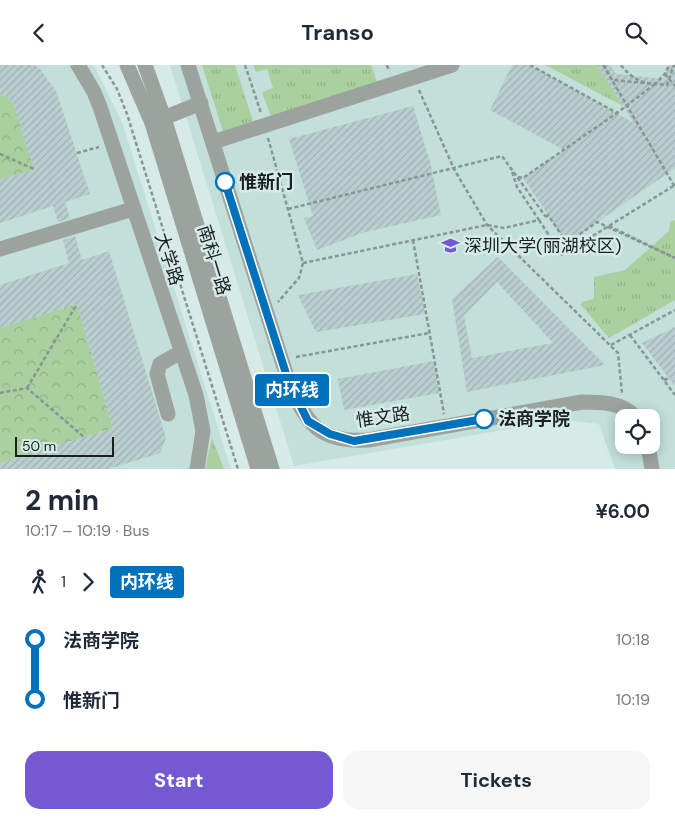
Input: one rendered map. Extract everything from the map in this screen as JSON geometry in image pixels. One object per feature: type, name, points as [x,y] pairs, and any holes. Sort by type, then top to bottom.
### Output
[{"type":"street","name":"大学路","points":[[78,65],[94,92],[201,412],[203,444],[197,469]]},
{"type":"street","name":"南科一路","points":[[127,65],[158,120],[272,469]]},
{"type":"street","name":"南科一路","points":[[145,65],[158,120],[258,469]]},
{"type":"street","name":"惟文路","points":[[188,65],[289,383],[308,421],[318,429],[341,439],[368,440],[582,402],[607,402],[628,409]]},
{"type":"street","points":[[213,142],[452,65]]},
{"type":"street","points":[[158,120],[201,103]]},
{"type":"street","points":[[0,249],[133,209]]},
{"type":"street","points":[[168,414],[157,374],[160,364],[181,352]]},
{"type":"street","points":[[650,454],[652,469]]},
{"type":"path","points":[[102,65],[118,89],[127,114],[238,469]]},
{"type":"path","points":[[245,65],[265,126],[303,263],[299,277],[274,305]]},
{"type":"path","points":[[530,65],[617,113]]},
{"type":"path","points":[[604,65],[612,80],[666,85],[674,65]]},
{"type":"path","points":[[511,168],[517,187],[562,255],[675,186],[604,65]]},
{"type":"path","points":[[621,65],[641,83],[655,84]]},
{"type":"path","points":[[518,177],[523,177],[628,106],[655,84],[665,73],[669,65]]},
{"type":"path","points":[[665,73],[675,86]]},
{"type":"path","points":[[414,77],[454,169],[487,225],[618,353],[622,395]]},
{"type":"path","points":[[77,153],[112,143]]},
{"type":"path","points":[[0,154],[34,169]]},
{"type":"path","points":[[288,209],[502,156],[546,217],[548,215],[567,243],[597,222],[675,258]]},
{"type":"path","points":[[303,263],[487,225],[504,228],[539,220]]},
{"type":"path","points":[[413,240],[444,415]]},
{"type":"path","points":[[0,393],[27,388],[77,304]]},
{"type":"path","points":[[610,345],[675,310]]},
{"type":"path","points":[[291,358],[430,333]]},
{"type":"path","points":[[630,335],[675,395]]},
{"type":"path","points":[[664,380],[669,378]]},
{"type":"path","points":[[27,388],[84,437]]},
{"type":"shaded area","points":[[0,65],[93,65],[95,67],[122,122],[231,469],[0,469]]},
{"type":"shaded area","name":"深圳大学(丽湖校区)","points":[[170,65],[675,65],[675,469],[615,469],[599,424],[563,420],[294,466]]},
{"type":"green space","points":[[202,65],[235,65],[253,121],[223,131]]},
{"type":"green space","points":[[253,65],[371,65],[377,82],[271,117],[262,92],[273,88],[267,69],[256,72]]},
{"type":"green space","points":[[545,65],[597,65],[623,106]]},
{"type":"green space","points":[[0,93],[13,102],[34,169],[0,180]]},
{"type":"green space","points":[[675,220],[675,300],[609,338],[581,305],[582,302],[594,299],[594,277],[625,270],[669,231],[670,222]]},
{"type":"green space","points":[[77,304],[113,428],[0,463],[0,328]]},
{"type":"green space","points":[[212,438],[224,469],[205,469]]},
{"type":"building","points":[[0,65],[35,65],[56,91],[90,194],[65,202],[70,218],[58,222],[53,206],[0,223],[0,180],[34,169],[13,102],[0,93]]},
{"type":"building","points":[[512,65],[530,65],[634,123],[597,65],[610,65],[616,74],[663,79],[669,65],[675,65],[675,168],[567,243],[523,178],[564,150],[490,110]]},
{"type":"building","points":[[413,106],[430,162],[441,215],[365,232],[317,250],[304,218],[313,216],[289,139]]},
{"type":"building","points":[[75,236],[82,260],[109,251],[166,438],[160,453],[108,469],[0,469],[0,463],[113,428],[77,304],[0,328],[0,285],[69,263],[63,240]]},
{"type":"building","points":[[498,257],[605,365],[467,392],[452,299]],"holes":[[[497,282],[553,343],[472,358],[464,316]]]},
{"type":"building","points":[[417,274],[425,314],[316,332],[298,295]]},
{"type":"building","points":[[675,327],[675,386],[642,343]]},
{"type":"building","points":[[434,361],[439,393],[344,410],[338,379]]},
{"type":"bus line","name":"内环线","points":[[225,182],[289,383],[308,421],[318,429],[341,439],[354,441],[484,419]]},
{"type":"place","name":"惟新门","points":[[225,182]]},
{"type":"place","name":"深圳大学(丽湖校区)","points":[[450,246]]},
{"type":"place","name":"法商学院","points":[[484,419]]}]
